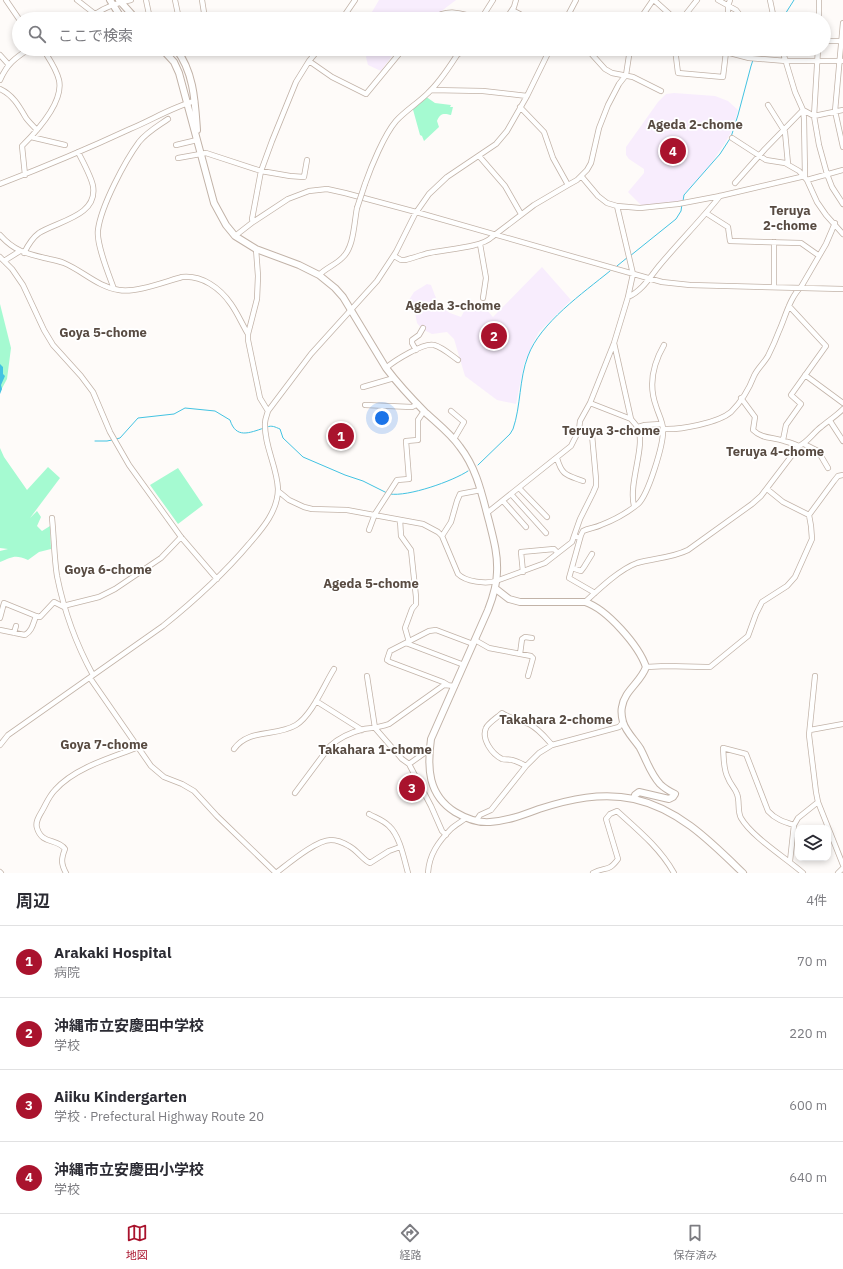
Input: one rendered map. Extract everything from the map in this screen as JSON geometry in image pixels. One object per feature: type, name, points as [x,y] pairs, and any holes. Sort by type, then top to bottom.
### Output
[{"type":"main road","points":[[120,1],[130,12]]},
{"type":"main road","points":[[111,2],[117,12]]},
{"type":"main road","points":[[168,56],[174,62],[179,73],[214,203],[226,226],[235,236],[256,249],[319,275],[339,292],[386,368],[418,404],[460,447],[471,465],[481,490],[497,560],[496,589],[464,665],[451,686],[431,740],[428,757],[429,770],[434,788],[447,806],[466,818],[488,822],[506,820],[561,802],[584,797],[603,796],[634,799],[664,809],[686,822],[711,842],[743,873]]},
{"type":"main road","points":[[180,56],[192,83],[195,101],[197,140]]},
{"type":"main road","points":[[496,589],[509,599],[520,602],[585,602],[592,604],[605,613],[630,639],[639,652],[646,667],[623,701],[621,707],[623,722],[640,748],[647,765],[655,778],[663,788],[675,794],[669,799],[639,792],[635,795],[634,799]]},
{"type":"street","points":[[6,0],[14,12]]},
{"type":"street","points":[[77,0],[92,12]]},
{"type":"street","points":[[98,12],[111,2],[131,0]]},
{"type":"street","points":[[146,0],[149,12]]},
{"type":"street","points":[[175,0],[178,12]]},
{"type":"street","points":[[202,0],[204,12]]},
{"type":"street","points":[[347,12],[355,0]]},
{"type":"street","points":[[485,12],[493,0]]},
{"type":"street","points":[[516,0],[512,10],[516,12]]},
{"type":"street","points":[[570,12],[576,0]]},
{"type":"street","points":[[645,12],[653,0],[667,12]]},
{"type":"street","points":[[688,12],[697,0]]},
{"type":"street","points":[[718,0],[737,12]]},
{"type":"street","points":[[728,12],[730,0]]},
{"type":"street","points":[[770,0],[773,12]]},
{"type":"street","points":[[819,0],[819,12]]},
{"type":"street","points":[[843,23],[841,61],[835,111],[843,147]]},
{"type":"street","points":[[831,41],[842,41]]},
{"type":"street","points":[[0,55],[9,65]]},
{"type":"street","points":[[0,80],[9,65],[18,56]]},
{"type":"street","points":[[25,175],[22,146],[37,130],[51,110],[60,90],[60,82],[57,72],[47,56]]},
{"type":"street","points":[[253,222],[252,219],[261,171],[266,156],[296,82],[313,56]]},
{"type":"street","points":[[309,61],[332,77],[366,94],[397,56]]},
{"type":"street","points":[[319,275],[342,258],[349,249],[357,208],[364,184],[385,139],[395,122],[437,84],[457,56]]},
{"type":"street","points":[[0,745],[8,735],[163,626],[217,579],[239,556],[268,520],[276,502],[278,491],[276,471],[265,425],[268,412],[311,354],[377,281],[394,256],[416,212],[437,185],[492,147],[510,128],[547,56]]},
{"type":"street","points":[[593,56],[605,69],[612,73],[626,75],[661,91]]},
{"type":"street","points":[[394,256],[400,260],[405,260],[430,253],[480,244],[488,241],[521,214],[582,177],[591,163],[599,128],[608,105],[618,84],[626,75],[629,56]]},
{"type":"street","points":[[674,56],[678,73],[723,77],[724,56]]},
{"type":"street","points":[[743,56],[786,61],[841,61]]},
{"type":"street","points":[[784,56],[795,92],[803,110],[806,178]]},
{"type":"street","points":[[818,56],[814,116],[819,145],[827,174],[832,187],[843,204]]},
{"type":"street","points":[[0,89],[12,96],[27,119],[37,130]]},
{"type":"street","points":[[431,90],[484,91],[527,96]]},
{"type":"street","points":[[0,184],[25,175],[195,101]]},
{"type":"street","points":[[768,105],[786,132],[788,164]]},
{"type":"street","points":[[520,108],[544,132],[553,158],[568,185]]},
{"type":"street","points":[[803,110],[814,116],[843,110]]},
{"type":"street","points":[[735,183],[803,110]]},
{"type":"street","points":[[114,289],[99,242],[98,231],[105,206],[116,181],[140,141],[168,119]]},
{"type":"street","points":[[31,137],[65,145]]},
{"type":"street","points":[[732,138],[766,160],[785,163],[799,171],[806,178],[817,202],[826,215],[835,223],[843,234]]},
{"type":"street","points":[[176,144],[197,140]]},
{"type":"street","points":[[4,261],[22,252],[38,234],[84,211],[89,205],[93,197],[92,182],[78,152]]},
{"type":"street","points":[[178,158],[206,154],[261,171],[304,177],[307,160]]},
{"type":"street","points":[[479,156],[505,186],[521,214]]},
{"type":"street","points":[[582,177],[598,196],[607,203],[617,206],[640,208],[678,204],[843,170]]},
{"type":"street","points":[[235,236],[288,199],[302,194],[327,189],[416,212],[662,282],[675,284],[843,289]]},
{"type":"street","points":[[628,297],[634,294],[650,278],[720,196]]},
{"type":"street","points":[[487,513],[571,446],[579,430],[580,421],[590,403],[614,343],[628,297],[632,274],[617,206]]},
{"type":"street","points":[[706,213],[728,227],[730,241],[801,243],[818,255]]},
{"type":"street","points":[[638,427],[645,425],[675,429],[694,426],[722,417],[731,412],[753,381],[754,376],[768,356],[797,290],[801,287],[818,255],[826,244],[835,223]]},
{"type":"street","points":[[0,235],[5,241],[22,252],[63,262],[105,287],[114,289],[133,290],[182,277],[190,276],[200,278],[223,294],[231,304],[248,334]]},
{"type":"street","points":[[774,242],[774,286]]},
{"type":"street","points":[[480,244],[486,278],[483,298]]},
{"type":"street","points":[[256,249],[258,276],[257,299],[248,334],[249,346],[260,398],[268,412]]},
{"type":"street","points":[[0,257],[23,285],[39,320],[51,341],[60,354],[87,383],[93,392],[112,437],[135,475],[180,537],[217,579]]},
{"type":"street","points":[[783,440],[786,425],[801,404],[791,395],[826,346],[789,306]]},
{"type":"street","points":[[416,350],[412,340],[419,335],[423,328]]},
{"type":"street","points":[[614,343],[631,419]]},
{"type":"street","points":[[386,368],[400,357],[432,344],[458,360]]},
{"type":"street","points":[[595,592],[569,578],[581,535],[586,529],[600,525],[627,512],[640,502],[643,497],[658,460],[662,427],[655,404],[652,387],[654,366],[664,345]]},
{"type":"street","points":[[805,375],[843,403]]},
{"type":"street","points":[[363,387],[394,378]]},
{"type":"street","points":[[741,398],[755,417],[755,432],[771,439],[783,440],[818,451],[828,468]]},
{"type":"street","points":[[590,403],[631,419],[638,427],[640,440],[632,488],[632,499],[634,506]]},
{"type":"street","points":[[365,405],[412,407],[418,404]]},
{"type":"street","points":[[585,602],[595,592],[628,567],[651,560],[680,554],[688,550],[752,504],[767,489],[802,445],[843,409]]},
{"type":"street","points":[[370,530],[375,514],[397,480],[409,479],[406,441],[418,440],[418,420],[424,410]]},
{"type":"street","points":[[451,411],[464,422],[454,440]]},
{"type":"street","points":[[830,421],[843,441]]},
{"type":"street","points":[[278,491],[289,500],[312,509],[347,510],[423,524],[438,532],[442,536],[453,564],[458,574],[462,578],[496,582],[545,563],[572,542],[580,519],[594,493],[596,479],[592,435],[579,430]]},
{"type":"street","points":[[557,458],[560,470],[583,481]]},
{"type":"street","points":[[646,667],[710,666],[748,636],[762,602],[788,586],[795,576],[812,539],[809,515],[838,476],[843,475]]},
{"type":"street","points":[[519,488],[548,517]]},
{"type":"street","points":[[767,489],[783,502],[809,515]]},
{"type":"street","points":[[442,536],[451,522],[460,494],[481,490]]},
{"type":"street","points":[[511,494],[546,533]]},
{"type":"street","points":[[503,501],[526,526]]},
{"type":"street","points":[[52,518],[57,575],[64,607],[82,657],[92,677],[151,766],[164,777],[182,784],[194,791],[217,816],[276,873],[310,848],[321,842],[331,840],[348,845],[370,863],[389,851],[400,847]]},
{"type":"street","points":[[400,520],[401,536],[411,550],[416,597],[416,604],[412,609],[405,628],[407,642]]},
{"type":"street","points":[[574,536],[580,539]]},
{"type":"street","points":[[64,607],[67,604],[99,597],[115,589],[161,558],[180,537]]},
{"type":"street","points":[[523,572],[521,552],[554,549],[558,553]]},
{"type":"street","points":[[572,568],[581,571],[592,554]]},
{"type":"street","points":[[0,618],[4,603],[40,617],[54,602],[64,607]]},
{"type":"street","points":[[0,630],[25,635],[28,634],[32,628],[36,616]]},
{"type":"street","points":[[14,633],[16,626]]},
{"type":"street","points":[[451,686],[387,660],[390,651],[429,631],[436,630],[489,648],[501,649],[531,656],[533,658],[528,676]]},
{"type":"street","points":[[520,654],[522,639],[525,637],[532,638]]},
{"type":"street","points":[[407,642],[464,665]]},
{"type":"street","points":[[234,749],[239,742],[246,738],[276,732],[296,725],[308,713],[334,669]]},
{"type":"street","points":[[367,676],[375,728],[402,759],[409,764],[442,831],[446,835]]},
{"type":"street","points":[[815,676],[810,744],[818,802],[843,866],[838,873]]},
{"type":"street","points":[[295,793],[335,741],[362,730],[389,724],[444,685],[451,686]]},
{"type":"street","points":[[316,701],[362,730]]},
{"type":"street","points":[[526,766],[513,760],[503,759],[494,753],[486,739],[485,729],[487,725],[502,713],[510,718],[527,723],[536,728],[552,745]]},
{"type":"street","points":[[476,821],[480,815],[491,810],[526,766],[540,753],[552,745],[619,727],[623,722]]},
{"type":"street","points":[[810,730],[843,724]]},
{"type":"street","points":[[66,873],[61,862],[65,849],[58,843],[42,838],[37,829],[36,823],[50,796],[67,779],[88,767],[139,748]]},
{"type":"street","points":[[794,825],[783,822],[768,811],[746,754],[744,752],[723,748],[725,769],[728,779],[738,796],[740,816],[749,829],[803,873]]},
{"type":"street","points":[[409,764],[430,749]]},
{"type":"street","points":[[790,862],[794,825],[798,818],[818,802]]},
{"type":"street","points":[[593,873],[612,867],[618,859],[606,819],[610,814],[617,811],[637,828],[658,850],[674,873]]},
{"type":"street","points":[[369,814],[384,821],[394,832],[408,873]]},
{"type":"street","points":[[428,873],[428,863],[432,852],[451,829],[466,818]]},
{"type":"shaded area","points":[[379,0],[456,0],[440,12],[372,12]]},
{"type":"shaded area","points":[[392,56],[381,71],[368,65],[366,57]]},
{"type":"shaded area","points":[[674,93],[715,96],[728,101],[738,110],[734,127],[710,165],[684,194],[682,202],[643,207],[628,192],[644,173],[644,169],[629,159],[626,155],[626,147],[658,102],[666,94]]},
{"type":"shaded area","points":[[542,267],[571,300],[539,332],[533,343],[524,364],[516,404],[497,400],[465,376],[454,339],[447,332],[432,334],[422,329],[417,323],[415,313],[409,300],[414,292],[427,284],[431,285],[439,306],[450,313],[461,317],[467,306],[475,303],[485,308],[493,317]]},
{"type":"green space","points":[[425,96],[435,103],[451,105],[450,107],[453,107],[451,115],[444,114],[439,116],[437,121],[439,127],[424,141],[420,135],[412,106]]},
{"type":"green space","points":[[0,304],[11,348],[7,379],[0,392]]},
{"type":"green space","points":[[0,448],[4,457],[27,490],[48,467],[60,478],[30,518],[37,511],[41,517],[37,526],[42,531],[50,526],[51,549],[39,552],[28,560],[20,557],[14,557],[0,562],[0,551],[8,549],[0,548]]},
{"type":"green space","points":[[178,468],[203,505],[178,524],[150,485]]},
{"type":"water","points":[[0,364],[3,367],[3,374],[5,376],[1,385],[2,389],[0,394]]},
{"type":"waterway","points":[[786,12],[794,0]]},
{"type":"waterway","points":[[683,201],[684,195],[720,154],[731,137],[753,60]]},
{"type":"waterway","points":[[630,256],[676,219],[681,211],[682,204]]},
{"type":"waterway","points":[[617,266],[628,257]]},
{"type":"waterway","points":[[478,465],[510,434],[513,429],[516,420],[525,365],[534,344],[542,332],[563,309],[610,271]]},
{"type":"waterway","points":[[116,439],[120,438],[138,418],[174,414],[185,408],[215,411],[230,420],[239,432],[248,433],[264,428]]},
{"type":"waterway","points":[[267,427],[272,426],[280,429],[283,438],[303,457],[363,481],[387,493]]},
{"type":"waterway","points":[[95,441],[112,440]]},
{"type":"waterway","points":[[390,494],[419,491],[452,479],[468,471]]},
{"type":"place","name":"沖縄市立安慶田小学校","points":[[673,151]]},
{"type":"place","name":"沖縄市立安慶田中学校","points":[[494,336]]},
{"type":"place","name":"Arakaki Hospital","points":[[341,436]]},
{"type":"place","name":"Aiiku Kindergarten","points":[[412,788]]},
{"type":"district","name":"Ageda 2-chome","points":[[695,124]]},
{"type":"district","name":"Teruya 2-chome","points":[[790,218]]},
{"type":"district","name":"Ageda 3-chome","points":[[453,305]]},
{"type":"district","name":"Goya 5-chome","points":[[103,332]]},
{"type":"district","name":"Teruya 3-chome","points":[[611,430]]},
{"type":"district","name":"Teruya 4-chome","points":[[775,451]]},
{"type":"district","name":"Goya 6-chome","points":[[108,569]]},
{"type":"district","name":"Ageda 5-chome","points":[[371,583]]},
{"type":"district","name":"Takahara 2-chome","points":[[556,719]]},
{"type":"district","name":"Goya 7-chome","points":[[104,744]]},
{"type":"district","name":"Takahara 1-chome","points":[[375,749]]}]
